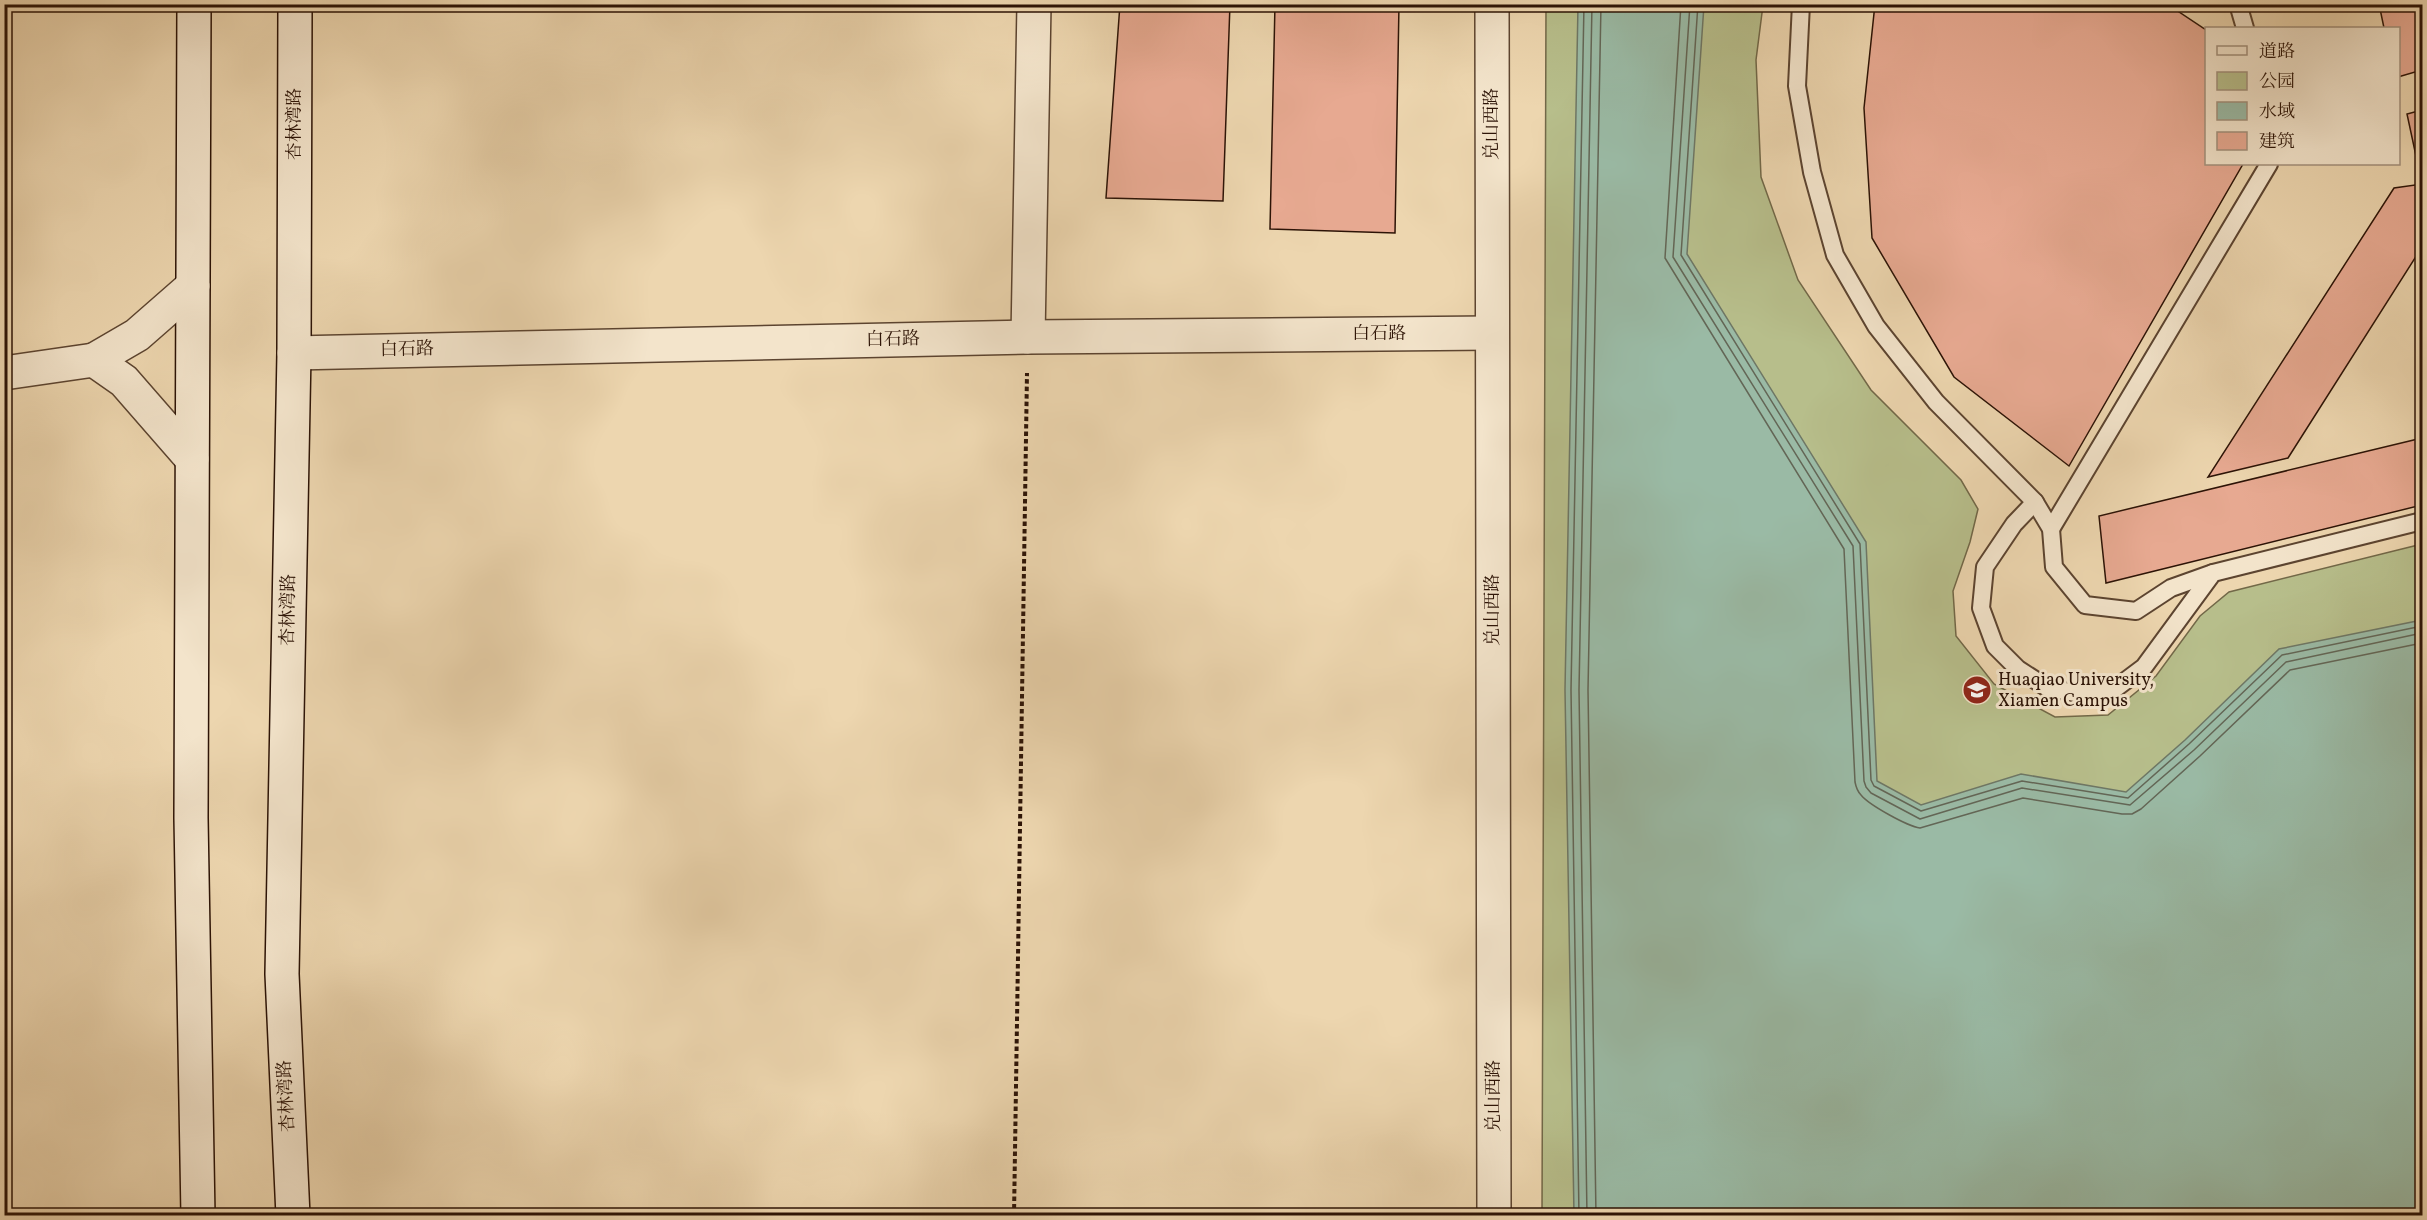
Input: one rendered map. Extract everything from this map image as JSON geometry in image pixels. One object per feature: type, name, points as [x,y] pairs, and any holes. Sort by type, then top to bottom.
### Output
[{"type":"street","points":[[194,4],[191,818],[198,1215]]},
{"type":"street","name":"杏林湾路","points":[[293,1215],[282,974],[294,353],[295,4]]},
{"type":"street","points":[[1028,337],[1034,4]]},
{"type":"street","name":"兑山西路","points":[[1492,4],[1494,1215]]},
{"type":"street","points":[[4,373],[94,360],[137,335],[193,286]]},
{"type":"street","name":"白石路","points":[[294,353],[1028,337],[1492,333]]},
{"type":"street","points":[[94,360],[124,381],[192,459]]},
{"type":"lane","points":[[1801,4],[1797,86],[1812,172],[1835,255],[1876,326],[1936,402],[2035,502],[2051,529],[2054,567],[2085,605],[2136,611],[2171,588],[2212,573],[2422,521]]},
{"type":"lane","points":[[2238,4],[2245,27]]},
{"type":"lane","points":[[2051,529],[2269,165]]},
{"type":"lane","points":[[2035,502],[2014,524],[1984,567],[1981,608],[1995,646],[2018,669],[2046,687],[2079,694],[2116,688],[2144,667],[2212,573]]},
{"type":"path","points":[[1014,1215],[1028,337]]},
{"type":"green space","name":"Huaqiao University, Xiamen Campus","points":[[1546,5],[1763,5],[1756,60],[1761,177],[1798,280],[1871,390],[1961,480],[1978,509],[1970,542],[1953,591],[1956,636],[1994,684],[2055,717],[2108,715],[2156,676],[2200,616],[2229,592],[2422,544],[2422,1215],[1542,1215]]},
{"type":"water","points":[[1578,5],[1704,5],[1687,254],[1866,542],[1877,781],[1921,805],[2021,774],[2126,792],[2185,740],[2279,649],[2422,620],[2422,1215],[1574,1215],[1565,690]]},
{"type":"building","points":[[1120,4],[1230,4],[1223,201],[1106,198]]},
{"type":"building","points":[[1275,4],[1399,4],[1395,233],[1270,229]]},
{"type":"building","points":[[1875,4],[2167,4],[2205,29],[2205,165],[2242,165],[2069,466],[1954,377],[1872,238],[1864,108]]},
{"type":"building","points":[[2379,4],[2422,4],[2422,70],[2400,76],[2400,27],[2384,27]]},
{"type":"building","points":[[2422,110],[2422,184],[2407,114]]},
{"type":"building","points":[[2422,184],[2422,247],[2288,458],[2208,477],[2394,188]]},
{"type":"building","points":[[2422,438],[2422,505],[2106,583],[2099,516]]},
{"type":"place","name":"Huaqiao University, Xiamen Campus","points":[[1977,690]]}]
